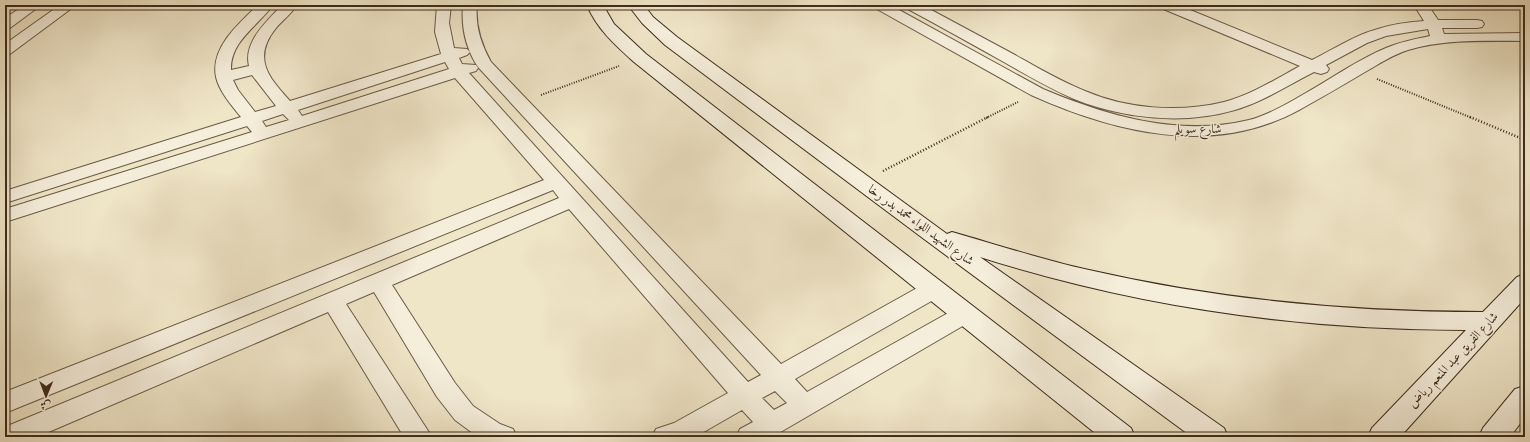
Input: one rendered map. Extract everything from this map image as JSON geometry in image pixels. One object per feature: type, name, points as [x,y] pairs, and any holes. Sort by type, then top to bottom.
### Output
[{"type":"street","points":[[5,25],[34,5]]},
{"type":"street","points":[[5,51],[69,5]]},
{"type":"street","points":[[262,133],[234,94],[224,77],[223,63],[229,47],[266,5]]},
{"type":"street","points":[[290,5],[266,32],[258,45],[256,57],[257,69],[264,81],[299,122]]},
{"type":"street","points":[[444,5],[441,28],[444,42],[454,64],[556,182],[771,425]]},
{"type":"street","points":[[470,5],[468,17],[470,32],[480,56],[520,103],[804,405]]},
{"type":"street","points":[[595,5],[604,22],[612,32],[640,58],[1121,437]]},
{"type":"street","name":"شارع الشهيد اللواء محمد بدر رخا","points":[[636,5],[639,12],[671,41],[932,234],[1214,437]]},
{"type":"street","name":"شارع سويلم","points":[[880,5],[1037,92],[1081,111],[1117,121],[1147,127],[1184,131],[1218,130],[1249,125],[1273,117],[1292,108],[1386,53],[1418,42],[1436,32],[1525,25]]},
{"type":"street","name":"شارع سويلم","points":[[911,5],[1053,82],[1081,95],[1114,105],[1178,114],[1206,112],[1229,108],[1248,100],[1362,40],[1382,32],[1406,27],[1465,37],[1525,37]]},
{"type":"street","points":[[1166,5],[1320,62]]},
{"type":"street","points":[[1194,5],[1349,74]]},
{"type":"street","points":[[1420,5],[1436,32]]},
{"type":"street","points":[[240,33],[266,32]]},
{"type":"street","points":[[5,197],[286,107],[480,56]]},
{"type":"street","points":[[5,216],[299,122],[454,64]]},
{"type":"street","points":[[224,77],[257,69]]},
{"type":"street","points":[[5,404],[556,182]]},
{"type":"street","points":[[10,437],[572,200]]},
{"type":"street","points":[[932,234],[1002,257],[1078,277],[1158,294],[1242,308],[1325,316],[1408,321],[1490,321]]},
{"type":"street","points":[[379,282],[446,390],[464,413],[491,432],[504,437]]},
{"type":"street","name":"شارع الفريق عبد المنعم رياض","points":[[1382,437],[1525,283]]},
{"type":"street","points":[[665,437],[681,432],[934,289]]},
{"type":"street","points":[[332,301],[415,433],[420,437]]},
{"type":"street","points":[[749,437],[965,314]]},
{"type":"street","points":[[1493,437],[1525,397]]},
{"type":"path","points":[[520,103],[640,58]]},
{"type":"path","points":[[1349,74],[1525,140]]},
{"type":"path","points":[[862,182],[1037,92]]}]
